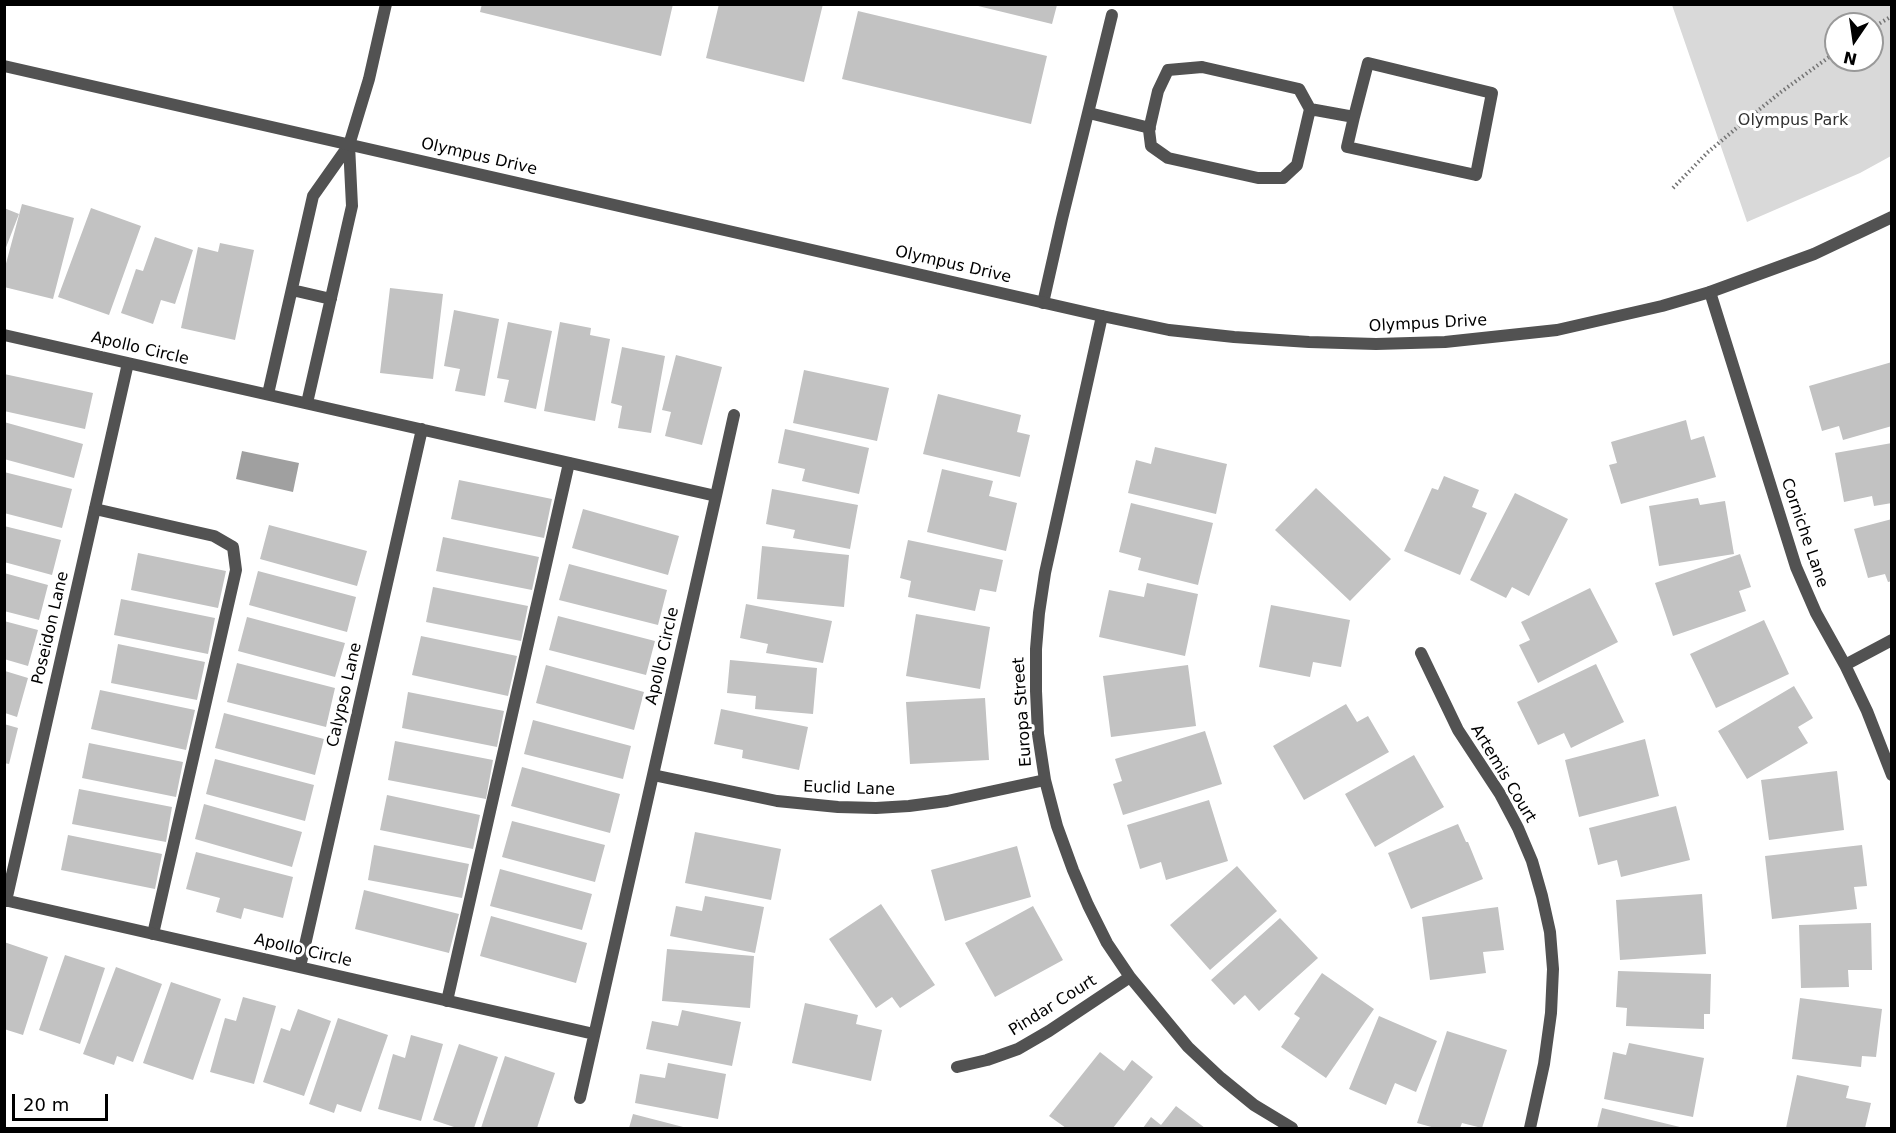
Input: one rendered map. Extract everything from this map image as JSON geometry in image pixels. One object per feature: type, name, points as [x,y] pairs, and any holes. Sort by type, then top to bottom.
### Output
[{"type":"street","points":[[268,394],[313,196],[349,145],[369,79],[386,4]]},
{"type":"street","points":[[1043,303],[1112,15]]},
{"type":"street","points":[[1368,63],[1492,93],[1476,175],[1347,147],[1354,117],[1368,63]]},
{"type":"street","name":"Olympus Drive","points":[[4,66],[1102,316],[1169,330],[1234,337],[1376,344],[1444,342],[1557,330],[1662,306],[1710,292],[1814,254],[1892,217]]},
{"type":"street","points":[[1202,67],[1299,88],[1310,109],[1297,165],[1283,178],[1258,178],[1168,158],[1151,146],[1150,128],[1158,91],[1168,70],[1202,67]]},
{"type":"street","points":[[1310,109],[1354,117]]},
{"type":"street","points":[[1089,113],[1150,128]]},
{"type":"street","points":[[307,403],[352,206],[349,145]]},
{"type":"street","points":[[292,290],[331,299]]},
{"type":"street","name":"Corniche Lane","points":[[1710,292],[1796,567],[1816,613],[1867,711],[1892,776]]},
{"type":"street","name":"Europa Street","points":[[1102,316],[1039,613],[1036,691],[1038,734],[1045,780],[1057,826],[1088,905],[1107,943],[1130,977],[1173,1030],[1213,1070],[1254,1105],[1292,1128]]},
{"type":"street","name":"Apollo Circle","points":[[4,335],[716,496]]},
{"type":"street","name":"Poseidon Lane","points":[[5,900],[128,363]]},
{"type":"street","name":"Apollo Circle","points":[[580,1098],[734,415]]},
{"type":"street","name":"Calypso Lane","points":[[300,967],[422,429]]},
{"type":"street","points":[[447,1001],[569,463]]},
{"type":"street","points":[[95,509],[214,536],[233,547],[236,570],[153,934]]},
{"type":"street","points":[[1845,665],[1892,640]]},
{"type":"street","name":"Artemis Court","points":[[1420,653],[1458,730],[1500,795],[1518,828],[1532,861],[1542,896],[1550,932],[1553,969],[1551,1013],[1544,1064],[1530,1128]]},
{"type":"street","name":"Euclid Lane","points":[[653,775],[777,801],[876,808],[947,801],[1045,780]]},
{"type":"street","name":"Apollo Circle","points":[[5,900],[594,1034]]},
{"type":"street","name":"Pindar Court","points":[[957,1067],[1018,1049],[1130,977]]},
{"type":"path","points":[[1673,188],[1708,152],[1744,121],[1824,60]]},
{"type":"green space","name":"Olympus Park","points":[[1672,5],[1891,5],[1891,156],[1860,173],[1747,222]]},
{"type":"shaded area","points":[[242,451],[299,463],[293,492],[236,479]]},
{"type":"building","points":[[482,4],[673,4],[661,56],[480,12]]},
{"type":"building","points":[[719,4],[823,4],[804,82],[706,58]]},
{"type":"building","points":[[974,5],[1057,5],[1052,24]]},
{"type":"building","points":[[858,11],[1047,56],[1031,124],[842,79]]},
{"type":"building","points":[[22,204],[74,218],[53,299],[4,287],[4,271]]},
{"type":"building","points":[[4,208],[19,214],[5,250],[4,250]]},
{"type":"building","points":[[91,208],[141,226],[109,315],[58,297]]},
{"type":"building","points":[[155,237],[193,250],[175,304],[161,300],[153,324],[121,313],[136,269],[143,271]]},
{"type":"building","points":[[220,243],[254,250],[235,340],[181,328],[198,247],[218,252]]},
{"type":"building","points":[[390,288],[443,294],[433,379],[380,373]]},
{"type":"building","points":[[454,310],[499,319],[485,396],[455,391],[460,369],[444,366]]},
{"type":"building","points":[[508,322],[552,331],[536,409],[504,402],[509,380],[497,378]]},
{"type":"building","points":[[560,322],[591,328],[590,335],[610,339],[595,421],[544,411]]},
{"type":"building","points":[[622,347],[665,356],[651,433],[618,428],[622,406],[611,403]]},
{"type":"building","points":[[676,355],[722,367],[702,445],[665,436],[671,412],[662,410]]},
{"type":"building","points":[[1892,362],[1892,426],[1843,440],[1839,426],[1822,431],[1809,386]]},
{"type":"building","points":[[804,370],[889,388],[877,441],[793,423]]},
{"type":"building","points":[[4,374],[93,393],[85,429],[4,411]]},
{"type":"building","points":[[938,394],[1021,415],[1017,432],[1030,435],[1020,477],[923,454]]},
{"type":"building","points":[[1686,420],[1691,440],[1704,436],[1716,477],[1621,504],[1609,465],[1617,463],[1611,442]]},
{"type":"building","points":[[4,422],[83,444],[74,478],[4,459]]},
{"type":"building","points":[[785,429],[869,448],[859,494],[802,481],[805,469],[778,463]]},
{"type":"building","points":[[1892,443],[1892,503],[1874,506],[1872,496],[1844,502],[1835,453]]},
{"type":"building","points":[[1155,447],[1227,464],[1216,514],[1128,493],[1136,460],[1151,464]]},
{"type":"building","points":[[942,469],[993,481],[989,496],[1017,503],[1006,551],[927,532]]},
{"type":"building","points":[[4,472],[72,489],[62,528],[4,513]]},
{"type":"building","points":[[1444,476],[1479,490],[1472,507],[1487,513],[1460,575],[1404,551],[1432,488],[1438,490]]},
{"type":"building","points":[[459,480],[552,499],[544,538],[451,519]]},
{"type":"building","points":[[1316,488],[1391,559],[1350,601],[1275,530]]},
{"type":"building","points":[[772,489],[858,505],[850,549],[793,538],[795,530],[766,524]]},
{"type":"building","points":[[1515,493],[1568,519],[1529,596],[1512,587],[1506,598],[1470,580]]},
{"type":"building","points":[[1698,498],[1700,505],[1725,501],[1734,554],[1659,566],[1649,506]]},
{"type":"building","points":[[1131,503],[1213,523],[1198,585],[1138,570],[1141,558],[1119,552]]},
{"type":"building","points":[[583,509],[679,536],[668,575],[572,548]]},
{"type":"building","points":[[1892,519],[1892,581],[1888,582],[1885,574],[1868,578],[1854,529]]},
{"type":"building","points":[[269,525],[367,551],[357,586],[260,559]]},
{"type":"building","points":[[4,526],[61,540],[52,575],[4,562]]},
{"type":"building","points":[[443,537],[539,557],[532,590],[436,571]]},
{"type":"building","points":[[908,540],[1003,560],[996,592],[980,589],[975,611],[908,597],[911,581],[900,578]]},
{"type":"building","points":[[762,546],[849,555],[844,607],[757,599]]},
{"type":"building","points":[[138,553],[226,571],[218,608],[131,590]]},
{"type":"building","points":[[1740,554],[1751,587],[1739,591],[1746,611],[1673,636],[1655,583]]},
{"type":"building","points":[[569,564],[667,590],[658,625],[559,600]]},
{"type":"building","points":[[258,571],[356,597],[347,632],[249,605]]},
{"type":"building","points":[[4,573],[48,585],[39,620],[4,611]]},
{"type":"building","points":[[1147,583],[1198,594],[1185,656],[1099,637],[1109,590],[1144,597]]},
{"type":"building","points":[[433,587],[528,606],[521,641],[426,622]]},
{"type":"building","points":[[1590,588],[1618,642],[1538,683],[1519,645],[1530,640],[1521,622]]},
{"type":"building","points":[[121,599],[215,618],[208,654],[114,635]]},
{"type":"building","points":[[746,604],[832,621],[823,663],[766,653],[768,644],[740,638]]},
{"type":"building","points":[[1271,605],[1350,620],[1341,667],[1313,662],[1310,677],[1259,667]]},
{"type":"building","points":[[916,614],[990,627],[980,689],[906,676]]},
{"type":"building","points":[[558,616],[655,641],[646,675],[549,650]]},
{"type":"building","points":[[247,617],[345,643],[335,677],[238,651]]},
{"type":"building","points":[[1764,620],[1789,674],[1716,708],[1690,654]]},
{"type":"building","points":[[4,621],[38,630],[28,666],[4,659]]},
{"type":"building","points":[[421,636],[517,656],[508,696],[412,675]]},
{"type":"building","points":[[118,644],[205,662],[197,700],[111,683]]},
{"type":"building","points":[[730,660],[817,668],[813,714],[755,709],[756,696],[727,693]]},
{"type":"building","points":[[237,663],[335,688],[326,727],[227,702]]},
{"type":"building","points":[[1596,664],[1624,722],[1571,748],[1564,733],[1538,745],[1517,702]]},
{"type":"building","points":[[546,665],[644,692],[634,730],[536,703]]},
{"type":"building","points":[[1188,665],[1196,726],[1111,737],[1103,676]]},
{"type":"building","points":[[5,671],[28,678],[17,717],[5,713]]},
{"type":"building","points":[[1794,686],[1813,718],[1798,727],[1808,743],[1747,779],[1718,731]]},
{"type":"building","points":[[100,690],[195,710],[186,750],[91,729]]},
{"type":"building","points":[[408,692],[504,711],[497,747],[402,728]]},
{"type":"building","points":[[985,698],[989,760],[910,764],[906,702]]},
{"type":"building","points":[[1346,704],[1357,722],[1368,716],[1389,752],[1304,800],[1273,746]]},
{"type":"building","points":[[721,709],[808,727],[799,770],[742,758],[743,750],[714,744]]},
{"type":"building","points":[[224,713],[324,739],[315,775],[215,748]]},
{"type":"building","points":[[533,720],[631,746],[623,779],[524,754]]},
{"type":"building","points":[[4,724],[18,728],[9,764],[4,763]]},
{"type":"building","points":[[1205,731],[1222,784],[1123,815],[1113,784],[1122,781],[1115,759]]},
{"type":"building","points":[[1645,739],[1659,796],[1579,817],[1565,760]]},
{"type":"building","points":[[395,741],[493,760],[486,799],[388,780]]},
{"type":"building","points":[[89,743],[183,762],[176,797],[82,778]]},
{"type":"building","points":[[1414,755],[1444,807],[1375,847],[1345,794]]},
{"type":"building","points":[[215,759],[314,785],[305,821],[206,794]]},
{"type":"building","points":[[522,767],[620,794],[610,833],[511,806]]},
{"type":"building","points":[[1837,771],[1844,830],[1769,840],[1761,780]]},
{"type":"building","points":[[79,789],[172,807],[166,842],[72,824]]},
{"type":"building","points":[[387,795],[480,815],[473,849],[380,830]]},
{"type":"building","points":[[1209,800],[1228,861],[1166,880],[1161,862],[1140,869],[1127,825]]},
{"type":"building","points":[[204,804],[302,832],[292,867],[195,839]]},
{"type":"building","points":[[1676,806],[1690,860],[1621,877],[1617,860],[1598,865],[1589,828]]},
{"type":"building","points":[[512,821],[605,845],[595,882],[502,857]]},
{"type":"building","points":[[1458,824],[1483,879],[1411,909],[1388,853]]},
{"type":"building","points":[[695,832],[781,849],[771,900],[685,883]]},
{"type":"building","points":[[68,835],[162,854],[155,889],[61,870]]},
{"type":"building","points":[[374,845],[469,864],[462,898],[368,880]]},
{"type":"building","points":[[1862,845],[1867,886],[1854,887],[1857,909],[1772,919],[1765,856]]},
{"type":"building","points":[[1017,846],[1031,897],[945,921],[931,870]]},
{"type":"building","points":[[196,852],[293,877],[283,918],[244,908],[241,919],[216,912],[220,898],[186,889]]},
{"type":"building","points":[[1237,866],[1277,911],[1210,970],[1170,925]]},
{"type":"building","points":[[500,869],[592,894],[582,930],[490,906]]},
{"type":"building","points":[[364,890],[459,914],[449,953],[355,929]]},
{"type":"building","points":[[1702,894],[1706,954],[1620,960],[1616,900]]},
{"type":"building","points":[[705,896],[764,907],[755,953],[670,936],[676,906],[702,911]]},
{"type":"building","points":[[881,904],[935,985],[900,1008],[892,997],[876,1008],[829,939]]},
{"type":"building","points":[[1033,906],[1063,960],[995,997],[965,943]]},
{"type":"building","points":[[1498,907],[1504,950],[1483,952],[1486,973],[1430,980],[1422,917]]},
{"type":"building","points":[[491,916],[587,943],[576,983],[480,956]]},
{"type":"building","points":[[1280,918],[1318,958],[1259,1011],[1245,995],[1234,1005],[1211,980]]},
{"type":"building","points":[[1871,923],[1872,970],[1848,970],[1849,987],[1801,988],[1799,925]]},
{"type":"building","points":[[4,942],[48,957],[23,1035],[4,1029]]},
{"type":"building","points":[[667,949],[754,956],[750,1008],[662,1001]]},
{"type":"building","points":[[65,955],[105,968],[80,1044],[39,1030]]},
{"type":"building","points":[[116,967],[162,984],[133,1062],[117,1056],[114,1065],[83,1054]]},
{"type":"building","points":[[1618,971],[1711,974],[1710,1014],[1704,1014],[1704,1029],[1626,1026],[1627,1008],[1616,1007]]},
{"type":"building","points":[[1322,973],[1374,1009],[1326,1078],[1281,1047],[1300,1018],[1294,1014]]},
{"type":"building","points":[[171,982],[221,999],[193,1080],[143,1063]]},
{"type":"building","points":[[243,997],[276,1006],[254,1084],[210,1072],[225,1018],[236,1021]]},
{"type":"building","points":[[1800,998],[1882,1009],[1876,1057],[1862,1056],[1861,1067],[1792,1059]]},
{"type":"building","points":[[805,1003],[858,1015],[856,1024],[882,1030],[871,1081],[792,1063]]},
{"type":"building","points":[[298,1009],[331,1021],[304,1096],[263,1082],[281,1028],[290,1031]]},
{"type":"building","points":[[682,1010],[741,1022],[732,1066],[646,1049],[652,1021],[678,1026]]},
{"type":"building","points":[[1379,1016],[1437,1041],[1416,1092],[1395,1083],[1386,1105],[1349,1089]]},
{"type":"building","points":[[338,1018],[388,1035],[361,1112],[337,1104],[334,1113],[309,1104]]},
{"type":"building","points":[[1447,1031],[1507,1050],[1482,1128],[1462,1123],[1460,1128],[1435,1128],[1417,1123]]},
{"type":"building","points":[[411,1035],[443,1044],[421,1121],[378,1109],[393,1054],[405,1058]]},
{"type":"building","points":[[1629,1043],[1704,1058],[1693,1117],[1604,1099],[1613,1052],[1626,1055]]},
{"type":"building","points":[[459,1044],[498,1057],[474,1128],[457,1128],[433,1120]]},
{"type":"building","points":[[1100,1052],[1124,1071],[1132,1060],[1153,1077],[1113,1128],[1066,1128],[1049,1116]]},
{"type":"building","points":[[505,1056],[555,1073],[537,1128],[481,1128]]},
{"type":"building","points":[[668,1063],[726,1074],[718,1119],[635,1103],[640,1074],[665,1078]]},
{"type":"building","points":[[1797,1075],[1849,1086],[1846,1098],[1871,1103],[1865,1128],[1786,1128]]},
{"type":"building","points":[[1176,1106],[1205,1128],[1143,1128],[1151,1117],[1161,1125]]},
{"type":"building","points":[[1602,1108],[1684,1128],[1597,1128]]},
{"type":"building","points":[[633,1114],[687,1128],[629,1128]]}]
